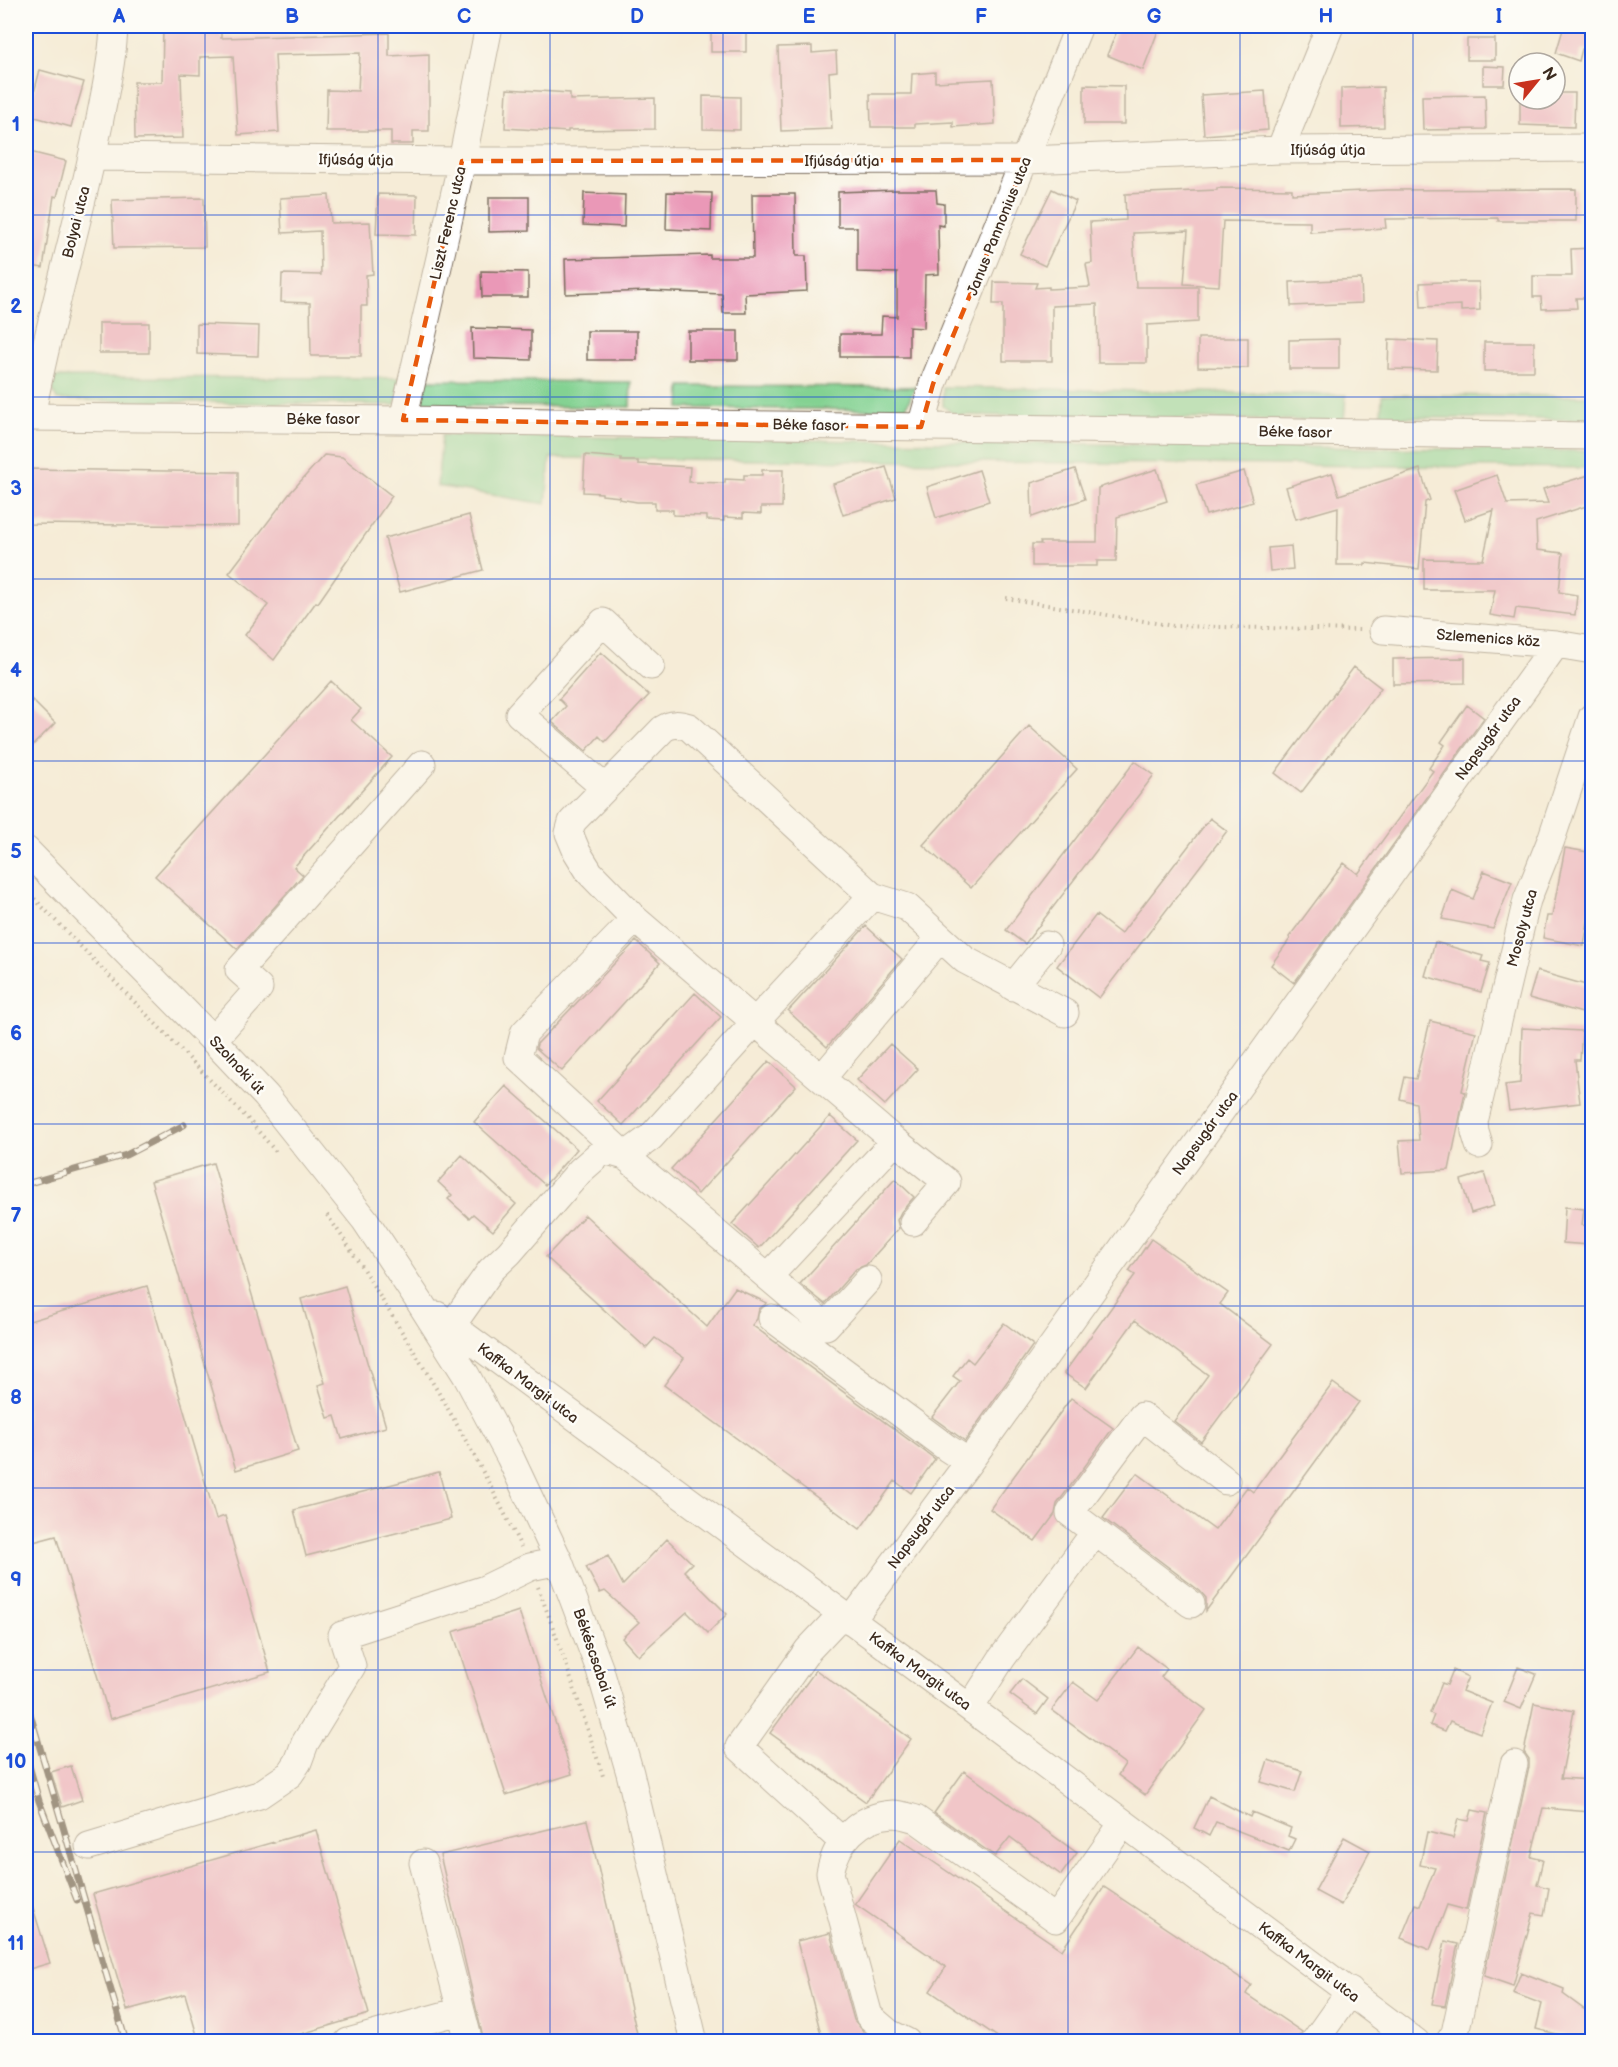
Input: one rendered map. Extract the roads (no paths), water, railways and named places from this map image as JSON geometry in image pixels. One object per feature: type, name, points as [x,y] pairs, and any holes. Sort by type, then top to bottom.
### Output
[{"type":"street","name":"Bolyai utca","points":[[28,417],[92,158],[113,49],[114,26]]},
{"type":"street","name":"Liszt Ferenc utca","points":[[404,420],[462,162],[489,26]]},
{"type":"street","name":"Janus Pannonius utca","points":[[921,427],[933,384],[1079,26]]},
{"type":"street","points":[[1280,150],[1330,26]]},
{"type":"street","name":"Ifjúság útja","points":[[92,158],[462,162],[1026,160],[1280,150],[1593,148]]},
{"type":"street","name":"Béke fasor","points":[[28,417],[1593,436]]},
{"type":"street","points":[[605,788],[519,714],[603,622],[651,666]]},
{"type":"street","name":"Szlemenics köz","points":[[1383,630],[1556,644],[1593,650]]},
{"type":"street","name":"Napsugár utca","points":[[842,1841],[740,1747],[808,1650],[847,1617],[969,1462],[1556,644]]},
{"type":"street","name":"Mosoly utca","points":[[1479,1145],[1474,1122],[1527,900],[1551,840],[1593,717]]},
{"type":"street","points":[[913,1222],[947,1182],[895,1141],[635,919],[590,873],[569,833],[572,822],[663,729],[670,724],[689,727],[872,896],[907,908],[965,960],[1065,1013]]},
{"type":"street","points":[[213,1040],[259,988],[239,969],[422,764]]},
{"type":"street","name":"Szolnoki út","points":[[26,850],[266,1096],[365,1220],[421,1304]]},
{"type":"street","points":[[625,1156],[651,1137],[872,896]]},
{"type":"street","points":[[635,919],[524,1033],[518,1057],[625,1156],[826,1326],[868,1280]]},
{"type":"street","points":[[822,1078],[940,938]]},
{"type":"street","points":[[1013,987],[1047,945]]},
{"type":"street","points":[[768,1277],[895,1141]]},
{"type":"street","points":[[452,1325],[491,1270],[580,1171],[604,1150],[625,1156]]},
{"type":"street","name":"Kaffka Margit utca","points":[[421,1304],[970,1708],[1416,2042]]},
{"type":"street","name":"Békéscsabai út","points":[[421,1304],[466,1375],[510,1457],[559,1561],[582,1617],[618,1727],[694,2042]]},
{"type":"street","points":[[772,1318],[969,1462]]},
{"type":"street","points":[[1191,1604],[1070,1513],[1142,1416],[1226,1481]]},
{"type":"street","points":[[970,1708],[1002,1658],[1095,1532]]},
{"type":"street","points":[[89,1846],[259,1795],[290,1774],[298,1762],[305,1743],[352,1666],[342,1635],[485,1589],[530,1567],[559,1561]]},
{"type":"street","points":[[1449,2042],[1455,2033],[1514,1764]]},
{"type":"street","points":[[907,2042],[889,2033],[869,2016],[830,1873],[833,1858],[842,1841],[855,1828],[876,1818],[894,1814],[916,1819],[1056,1919],[1123,1823]]},
{"type":"street","points":[[423,1863],[469,2042]]},
{"type":"street","points":[[1314,2042],[1350,1991]]},
{"type":"street","points":[[348,2042],[460,2011]]},
{"type":"railway","points":[[26,1184],[126,1155],[184,1125]]},
{"type":"railway","points":[[26,1700],[126,2042]]},
{"type":"railway","points":[[26,1755],[39,1801],[77,1900]]}]
